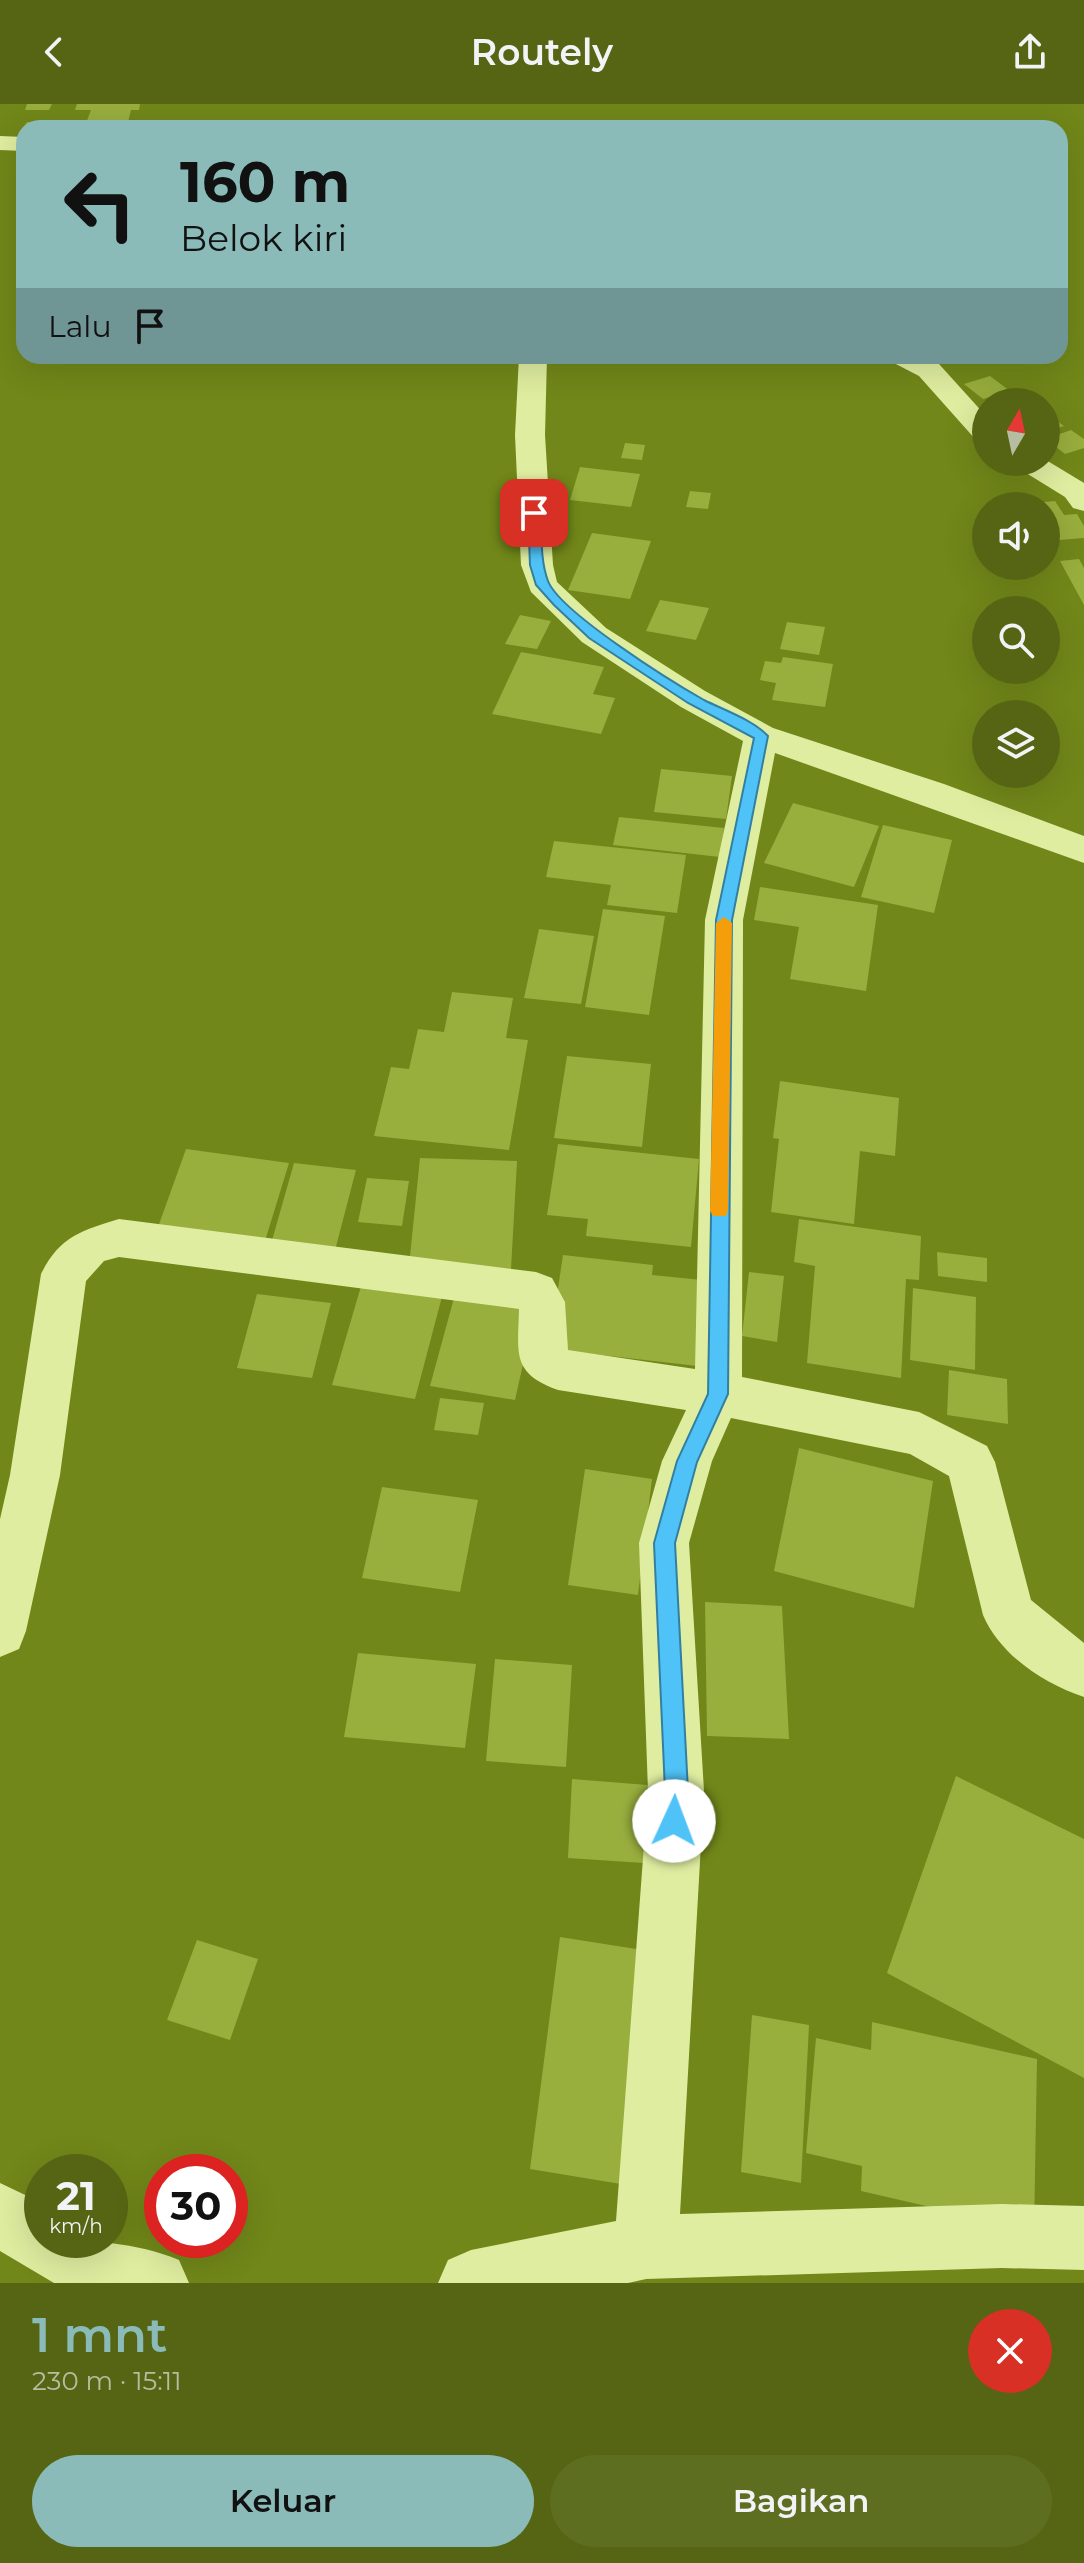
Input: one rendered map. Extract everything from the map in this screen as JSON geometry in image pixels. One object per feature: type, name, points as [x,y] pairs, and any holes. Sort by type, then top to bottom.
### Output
[{"type":"street","points":[[533,364],[530,435],[537,565],[542,585],[594,635],[693,699],[761,736],[931,793],[1084,850]]},
{"type":"street","points":[[917,364],[929,370],[972,418]]},
{"type":"street","points":[[1051,476],[1076,491],[1084,502]]},
{"type":"street","points":[[646,2247],[676,1791],[664,1543],[687,1461],[718,1394],[724,920],[761,736]]},
{"type":"street","points":[[0,1631],[7,1611],[35,1475],[64,1274],[89,1247],[119,1238],[536,1292],[542,1302],[542,1358],[558,1369],[718,1394],[919,1434],[970,1462],[1009,1615],[1065,1664],[1084,1670]]},
{"type":"street","points":[[0,2215],[24,2229]]},
{"type":"street","points":[[471,2283],[646,2247],[1002,2236],[1084,2238]]},
{"type":"street","points":[[74,2258],[108,2278],[156,2283]]},
{"type":"building","points":[[27,104],[52,104],[49,110],[25,110]]},
{"type":"building","points":[[77,104],[140,104],[139,110],[131,110],[128,120],[87,120],[91,110],[75,110]]},
{"type":"building","points":[[990,376],[1006,388],[972,390],[964,384]]},
{"type":"building","points":[[1071,430],[1084,439],[1084,448],[1065,454],[1060,450],[1060,434]]},
{"type":"building","points":[[625,443],[645,445],[642,460],[621,458]]},
{"type":"building","points":[[580,467],[640,474],[631,507],[570,500]]},
{"type":"building","points":[[690,491],[711,493],[708,509],[686,507]]},
{"type":"building","points":[[1060,509],[1064,515],[1077,514],[1084,526],[1084,538],[1060,540]]},
{"type":"building","points":[[592,533],[651,541],[630,599],[568,590]]},
{"type":"building","points":[[1079,559],[1084,568],[1084,605],[1060,561]]},
{"type":"building","points":[[660,600],[709,608],[696,640],[646,631]]},
{"type":"building","points":[[520,615],[551,621],[537,649],[505,644]]},
{"type":"building","points":[[787,622],[825,627],[819,655],[780,649]]},
{"type":"building","points":[[521,652],[604,667],[593,694],[615,698],[601,734],[492,714]]},
{"type":"building","points":[[783,657],[833,664],[825,707],[772,700],[776,683],[760,680],[765,661],[781,663]]},
{"type":"building","points":[[661,769],[732,776],[726,819],[654,812]]},
{"type":"building","points":[[793,803],[879,826],[854,887],[764,863]]},
{"type":"building","points":[[619,817],[724,828],[720,857],[613,845]]},
{"type":"building","points":[[883,825],[952,840],[934,913],[861,897]]},
{"type":"building","points":[[554,841],[686,855],[677,913],[607,905],[611,885],[546,877]]},
{"type":"building","points":[[760,887],[878,905],[866,991],[790,979],[799,927],[754,920]]},
{"type":"building","points":[[603,909],[665,916],[649,1015],[585,1007]]},
{"type":"building","points":[[539,929],[594,936],[581,1004],[524,998]]},
{"type":"building","points":[[452,992],[513,998],[506,1038],[528,1040],[509,1150],[374,1136],[391,1067],[409,1069],[418,1029],[444,1032]]},
{"type":"building","points":[[567,1056],[651,1064],[642,1147],[554,1138]]},
{"type":"building","points":[[780,1081],[899,1098],[895,1156],[860,1151],[854,1224],[771,1212],[779,1139],[773,1138]]},
{"type":"building","points":[[558,1144],[699,1159],[691,1247],[586,1236],[588,1219],[547,1215]]},
{"type":"building","points":[[186,1149],[289,1163],[265,1241],[158,1227]]},
{"type":"building","points":[[420,1158],[517,1161],[511,1269],[409,1266]]},
{"type":"building","points":[[294,1163],[356,1170],[333,1258],[269,1251]]},
{"type":"building","points":[[367,1178],[409,1181],[402,1226],[358,1222]]},
{"type":"building","points":[[799,1219],[921,1236],[919,1280],[906,1279],[901,1378],[807,1363],[815,1266],[794,1262]]},
{"type":"building","points":[[937,1252],[987,1258],[987,1282],[938,1276]]},
{"type":"building","points":[[563,1255],[653,1265],[652,1275],[712,1281],[706,1367],[549,1349]]},
{"type":"building","points":[[749,1272],[784,1276],[777,1342],[742,1336]]},
{"type":"building","points":[[364,1276],[444,1289],[415,1399],[332,1385]]},
{"type":"building","points":[[913,1288],[976,1297],[975,1370],[910,1360]]},
{"type":"building","points":[[257,1294],[331,1303],[312,1378],[237,1368]]},
{"type":"building","points":[[454,1298],[535,1311],[515,1400],[430,1386]]},
{"type":"building","points":[[949,1370],[1007,1379],[1008,1424],[947,1415]]},
{"type":"building","points":[[440,1398],[484,1403],[478,1435],[434,1430]]},
{"type":"building","points":[[799,1448],[933,1481],[914,1608],[774,1571]]},
{"type":"building","points":[[585,1469],[652,1479],[638,1595],[568,1585]]},
{"type":"building","points":[[382,1487],[478,1500],[460,1592],[362,1578]]},
{"type":"building","points":[[705,1602],[782,1606],[789,1739],[707,1736]]},
{"type":"building","points":[[358,1653],[476,1664],[465,1748],[344,1737]]},
{"type":"building","points":[[495,1659],[572,1665],[566,1767],[486,1761]]},
{"type":"building","points":[[956,1776],[1084,1839],[1084,2078],[887,1973]]},
{"type":"building","points":[[572,1779],[660,1786],[659,1864],[568,1858]]},
{"type":"building","points":[[560,1937],[649,1951],[627,2185],[530,2169]]},
{"type":"building","points":[[197,1940],[258,1959],[230,2040],[167,2020]]},
{"type":"building","points":[[752,2015],[809,2025],[801,2183],[741,2172]]},
{"type":"building","points":[[872,2022],[1037,2059],[1034,2231],[861,2191],[862,2166],[806,2153],[816,2038],[871,2050]]},
{"type":"slow traffic","points":[[719,1211],[724,923]]},
{"type":"route","points":[[534,513],[537,565],[542,585],[559,602],[594,635],[693,699],[761,736],[724,920],[718,1394],[687,1461],[664,1543],[676,1791],[674,1821]]}]
